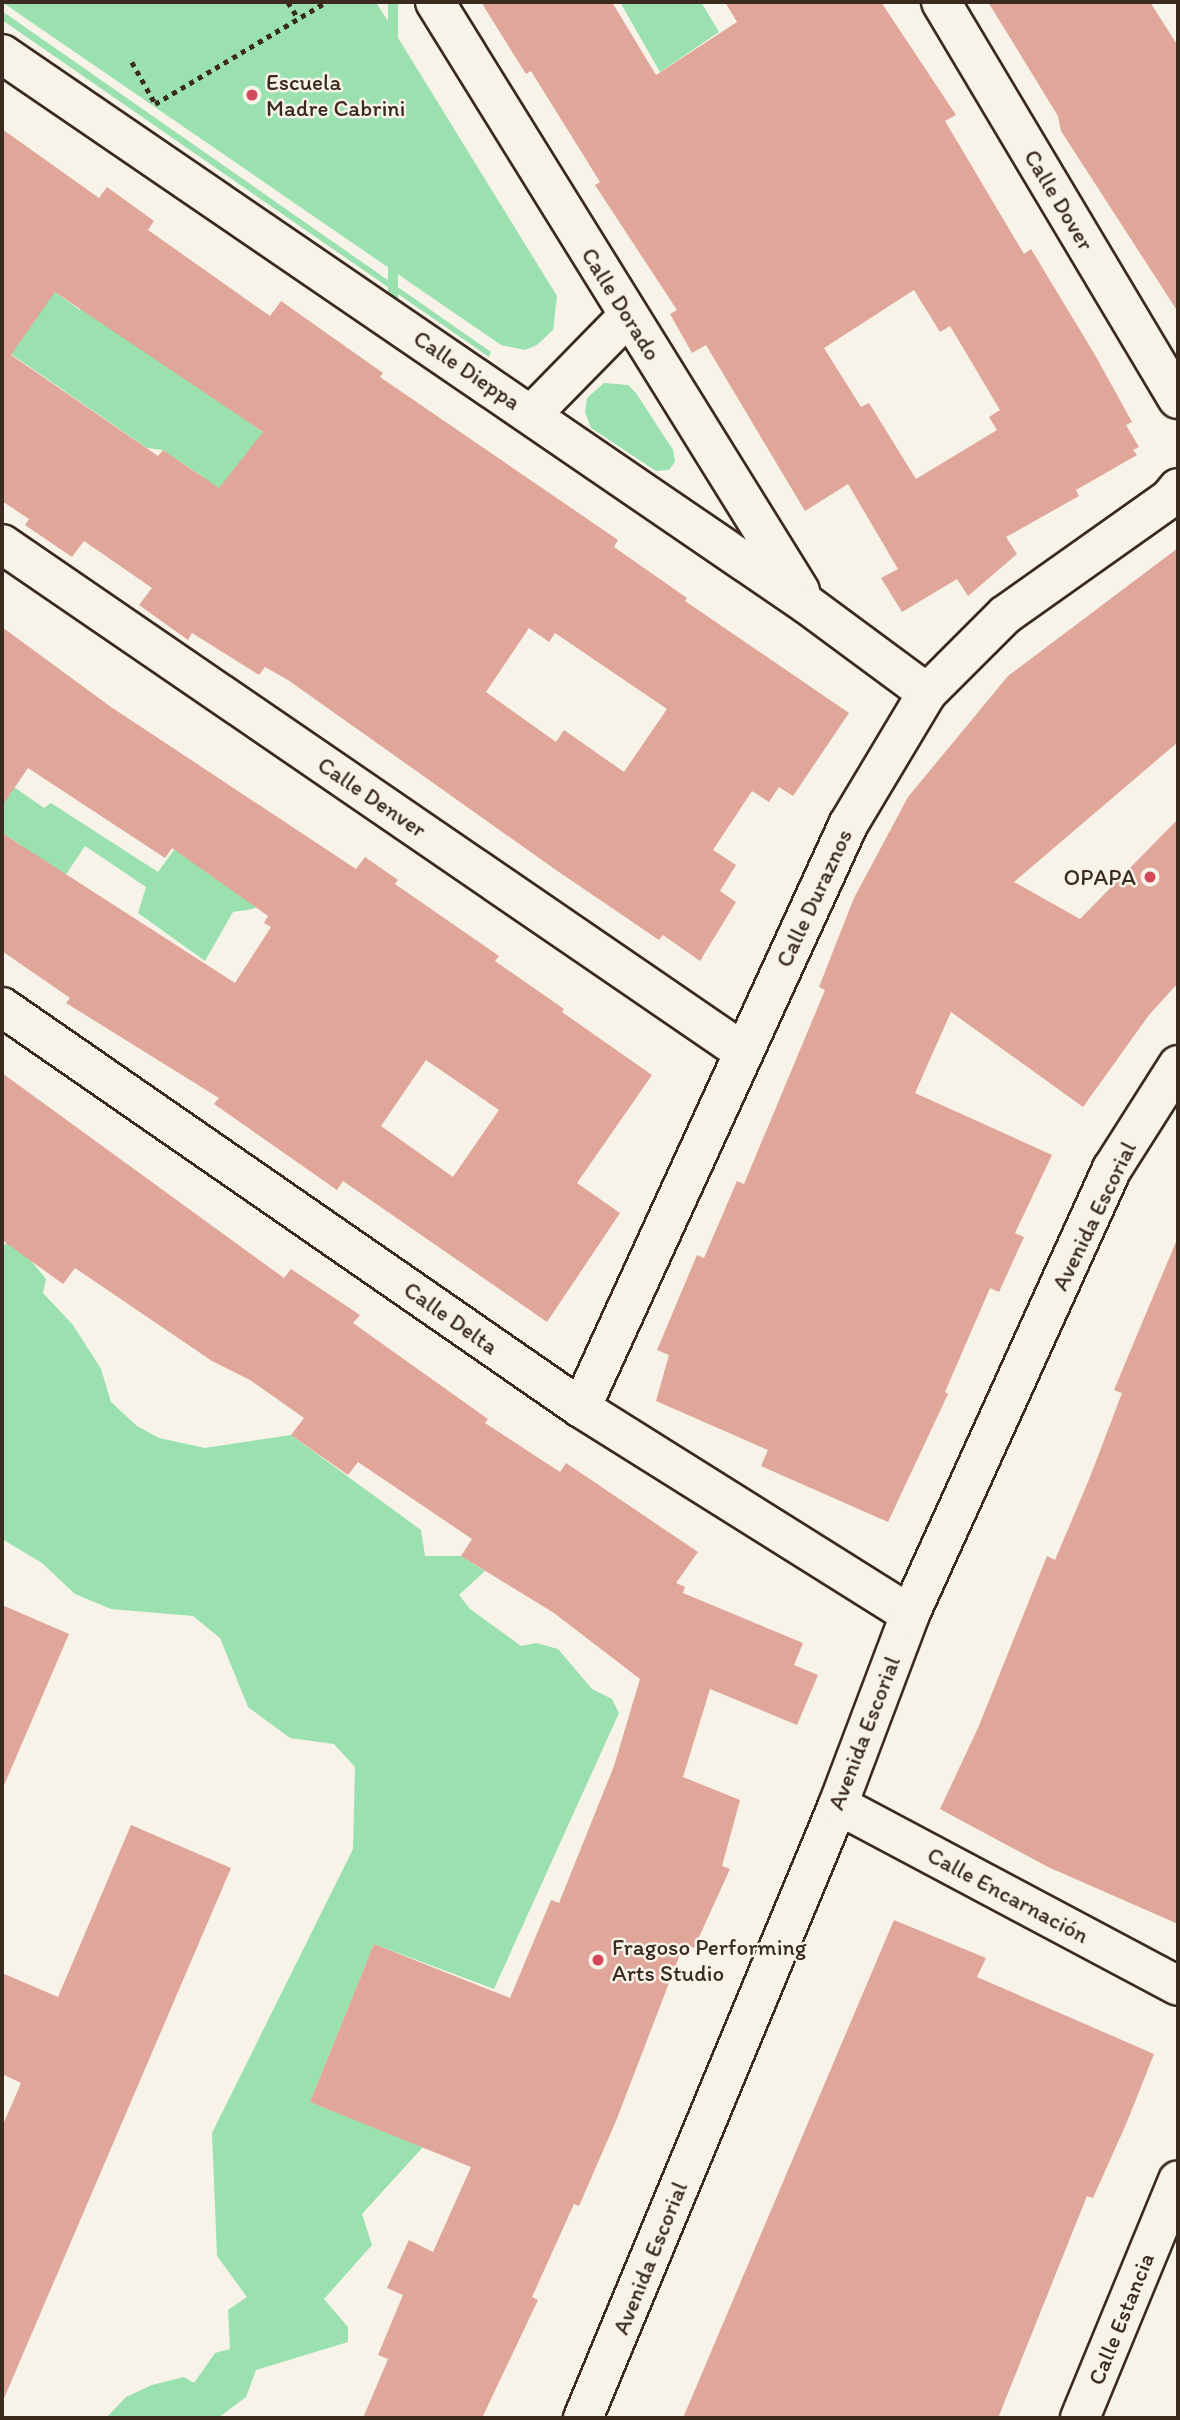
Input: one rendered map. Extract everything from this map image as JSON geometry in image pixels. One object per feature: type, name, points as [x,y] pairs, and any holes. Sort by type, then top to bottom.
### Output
[{"type":"street","name":"Calle Dorado","points":[[435,2],[808,605]]},
{"type":"street","name":"Calle Dover","points":[[941,2],[1178,399]]},
{"type":"street","name":"Calle Dieppa","points":[[2,54],[532,414],[808,605],[927,693]]},
{"type":"street","points":[[532,414],[628,316]]},
{"type":"street","name":"Calle Duraznos","points":[[581,1408],[848,825],[927,693],[1005,615],[1169,499],[1178,488]]},
{"type":"street","name":"Calle Denver","points":[[2,544],[743,1051]]},
{"type":"street","name":"Calle Delta","points":[[2,1007],[581,1408],[910,1614]]},
{"type":"street","name":"Avenida Escorial","points":[[583,2418],[838,1805],[910,1614],[1112,1169],[1178,1065]]},
{"type":"street","name":"Calle Encarnación","points":[[838,1805],[1178,1986]]},
{"type":"street","name":"Calle Estancia","points":[[1080,2418],[1178,2180]]},
{"type":"path","points":[[288,2],[298,18]]},
{"type":"path","points":[[155,104],[326,2]]},
{"type":"path","points":[[132,62],[160,112]]},
{"type":"green space","points":[[2,2],[376,2],[557,296],[553,330],[537,345],[525,350],[501,345]]},
{"type":"green space","points":[[388,2],[398,2],[398,330],[388,330]]},
{"type":"green space","points":[[620,2],[701,2],[719,32],[660,72]]},
{"type":"green space","points":[[2,11],[491,352],[489,357],[2,20]]},
{"type":"green space","points":[[4,220],[18,230],[2,254],[2,223]]},
{"type":"green space","points":[[2,254],[80,310],[84,304],[271,438],[216,493],[203,477],[163,450],[147,448],[11,354],[21,340],[2,326]]},
{"type":"green space","points":[[604,383],[628,385],[636,393],[673,450],[675,462],[669,470],[656,471],[591,428],[585,412],[587,398]]},
{"type":"green space","points":[[14,787],[44,808],[51,803],[158,872],[210,800],[271,898],[253,909],[233,912],[205,961],[138,913],[146,887],[85,846],[53,894],[21,845],[2,833],[2,803]]},
{"type":"green space","points":[[11,1236],[46,1279],[43,1293],[73,1325],[101,1369],[111,1402],[137,1426],[159,1438],[205,1448],[291,1435],[421,1530],[425,1556],[461,1556],[485,1571],[459,1595],[470,1609],[521,1646],[536,1643],[558,1649],[592,1689],[612,1699],[619,1713],[494,1989],[374,1944],[310,2102],[423,2147],[362,2214],[372,2245],[324,2299],[348,2327],[348,2342],[256,2370],[246,2397],[218,2418],[106,2418],[126,2397],[152,2385],[184,2377],[194,2383],[215,2353],[230,2349],[228,2310],[247,2297],[217,2256],[212,2133],[353,1849],[355,1767],[334,1744],[290,1738],[248,1707],[220,1638],[193,1616],[111,1609],[75,1594],[42,1563],[2,1539],[2,1249]]},
{"type":"building","points":[[481,2],[612,2],[656,75],[737,22],[725,2],[881,2],[956,115],[945,121],[1024,254],[1031,249],[1095,355],[1132,422],[1126,425],[1139,447],[1133,450],[1137,455],[1076,490],[1079,496],[1006,537],[1017,554],[968,596],[957,579],[902,612],[881,578],[898,569],[848,484],[805,511],[706,345],[692,353],[670,314],[677,310],[595,185],[600,182],[531,71],[526,74]],"holes":[[[914,290],[940,332],[950,326],[1000,410],[989,417],[997,430],[916,479],[869,403],[861,407],[824,348]]]},
{"type":"building","points":[[988,2],[1150,2],[1178,46],[1178,312],[1061,131],[1058,116]]},
{"type":"building","points":[[2,129],[99,198],[107,187],[154,221],[148,230],[270,316],[281,301],[383,373],[380,377],[618,540],[614,547],[687,598],[685,601],[849,713],[793,796],[779,787],[769,802],[752,791],[713,850],[736,865],[720,891],[736,902],[700,961],[663,935],[659,940],[556,870],[288,680],[265,667],[259,675],[192,633],[188,640],[139,605],[152,588],[84,541],[72,557],[25,525],[29,519],[2,501]],"holes":[[[55,292],[263,432],[219,488],[163,450],[158,456],[11,355]],[[529,628],[549,642],[555,633],[667,709],[624,772],[564,730],[556,742],[486,692]]]},
{"type":"building","points":[[1178,548],[1178,742],[1014,882],[1080,919],[1178,819],[1178,983],[1149,1015],[1083,1107],[951,1012],[915,1093],[1052,1155],[1015,1233],[1024,1237],[999,1292],[990,1288],[945,1392],[948,1394],[888,1522],[761,1466],[768,1450],[656,1401],[669,1355],[657,1350],[697,1255],[704,1258],[737,1181],[744,1184],[825,990],[819,987],[854,898],[908,797],[1008,676]]},
{"type":"building","points":[[2,627],[111,707],[356,869],[365,857],[398,880],[395,884],[499,956],[495,961],[564,1009],[562,1012],[652,1075],[577,1183],[620,1213],[547,1322],[343,1181],[337,1190],[214,1104],[219,1098],[66,1003],[70,998],[2,951],[2,833],[235,983],[271,927],[264,923],[268,916],[172,848],[165,858],[28,768],[2,806]],"holes":[[[426,1060],[499,1110],[453,1177],[381,1126]]]},
{"type":"building","points":[[2,1073],[284,1278],[291,1269],[360,1315],[353,1323],[488,1419],[485,1423],[560,1472],[566,1463],[698,1552],[676,1583],[685,1587],[683,1593],[803,1643],[794,1665],[818,1675],[797,1725],[710,1689],[683,1777],[740,1800],[722,1866],[730,1869],[694,1948],[684,1944],[616,2121],[579,2206],[574,2204],[532,2297],[538,2300],[482,2418],[363,2418],[388,2359],[378,2355],[403,2295],[387,2288],[409,2240],[433,2252],[471,2167],[310,2102],[374,1944],[510,1998],[551,1900],[559,1903],[614,1766],[640,1679],[554,1613],[461,1556],[472,1539],[358,1462],[348,1475],[291,1435],[304,1418],[250,1380],[212,1361],[75,1268],[63,1284],[2,1240]]},
{"type":"building","points":[[1178,1237],[1178,1924],[1048,1867],[940,1809],[978,1728],[1047,1556],[1055,1560],[1090,1477],[1122,1393],[1114,1390]]},
{"type":"building","points":[[2,1605],[69,1634],[2,1790]]},
{"type":"building","points":[[131,1825],[231,1868],[2,2403],[2,2127],[21,2083],[2,2074],[2,1973],[58,1997]]},
{"type":"building","points":[[894,1920],[986,1958],[977,1977],[1154,2054],[1127,2122],[1093,2198],[1087,2196],[998,2418],[683,2418]]},
{"type":"place","name":"Escuela Madre Cabrini","points":[[252,95]]},
{"type":"place","name":"OPAPA","points":[[1150,877]]},
{"type":"place","name":"Fragoso Performing Arts Studio","points":[[598,1960]]}]
